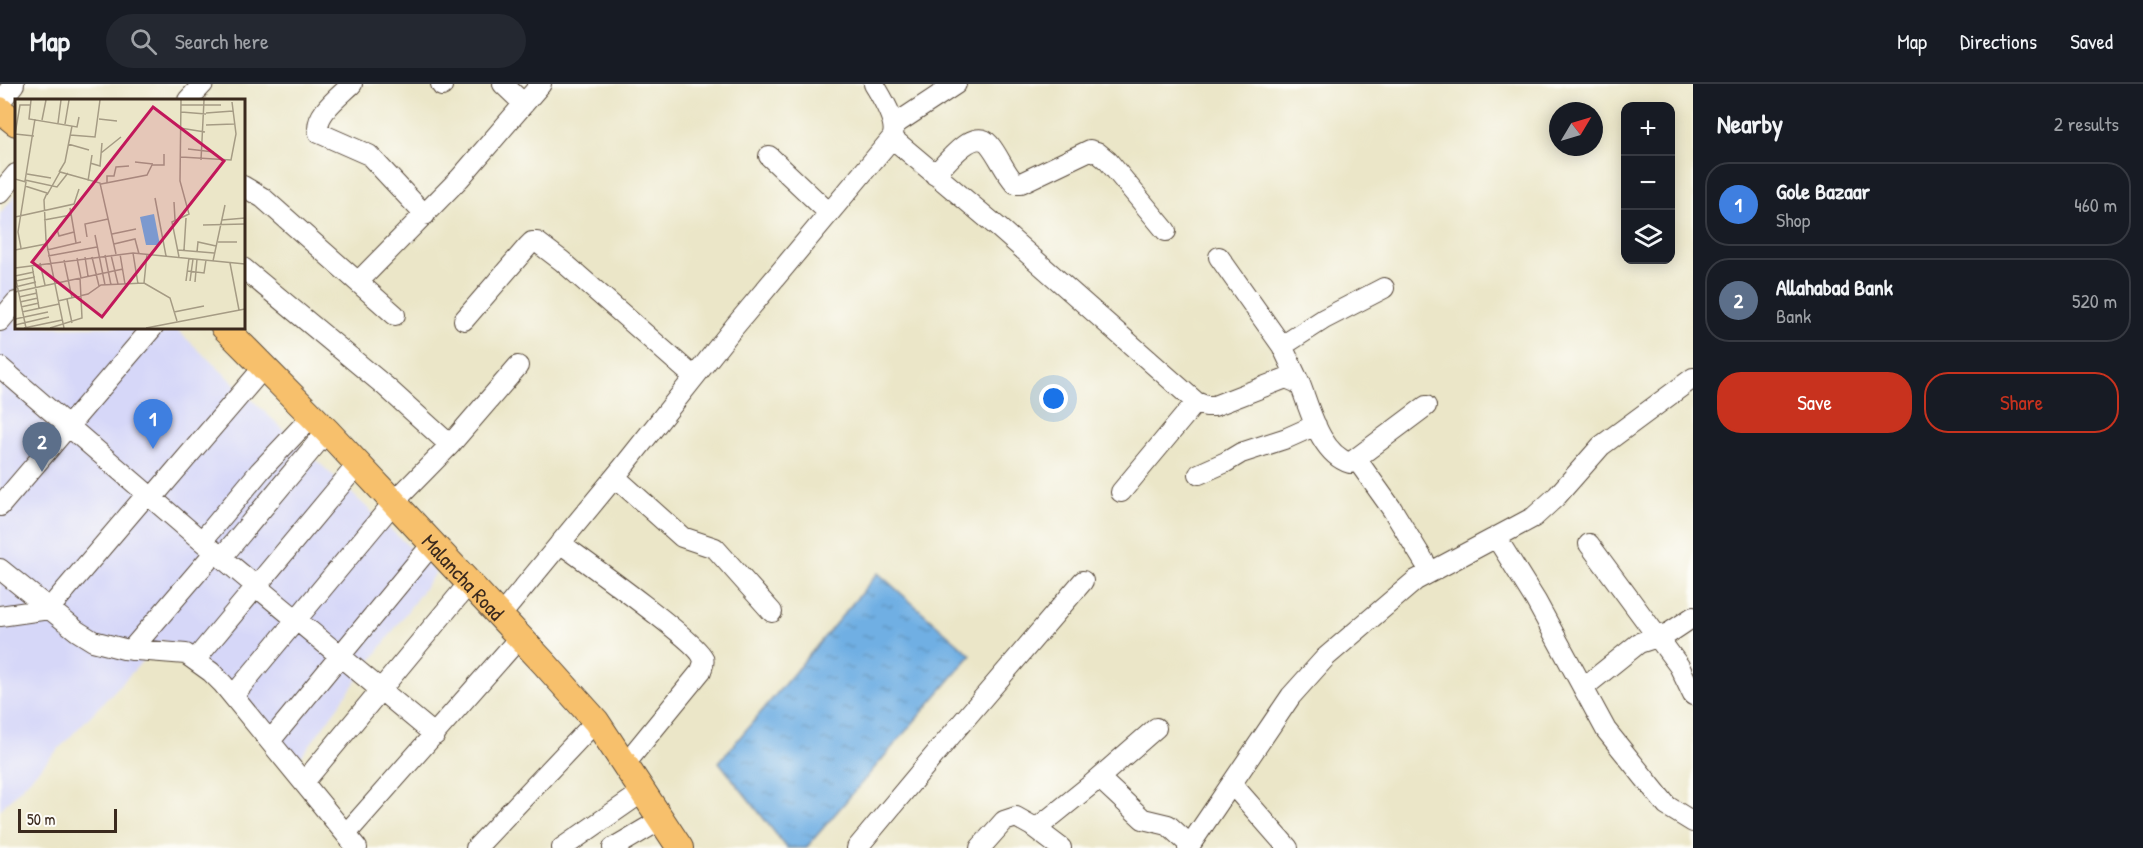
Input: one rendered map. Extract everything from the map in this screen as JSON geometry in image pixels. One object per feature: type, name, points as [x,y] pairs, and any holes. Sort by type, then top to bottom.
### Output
[{"type":"main road","points":[[0,110],[15,122]]},
{"type":"main road","name":"Malancha Road","points":[[225,328],[320,423],[470,582],[596,722],[644,791],[677,847]]},
{"type":"street","points":[[0,102],[14,84]]},
{"type":"street","points":[[352,84],[326,110],[318,122],[319,133],[369,155],[425,214]]},
{"type":"street","points":[[502,84],[524,104]]},
{"type":"street","points":[[358,282],[460,178],[541,84]]},
{"type":"street","points":[[874,84],[893,132],[935,175],[1008,236],[1196,402],[1214,406],[1286,378],[1300,384]]},
{"type":"street","points":[[501,615],[893,132],[956,84]]},
{"type":"street","points":[[935,175],[961,147],[978,138],[985,139],[990,145],[1015,183],[1021,183],[1090,150],[1097,152],[1108,161],[1166,231]]},
{"type":"street","points":[[769,156],[829,213]]},
{"type":"street","points":[[0,194],[15,175]]},
{"type":"street","points":[[244,187],[264,198],[395,315]]},
{"type":"street","points":[[464,320],[528,246],[532,242],[537,242],[562,261],[694,377]]},
{"type":"street","points":[[1220,257],[1282,346],[1326,442],[1343,461],[1350,463],[1357,459],[1426,406]]},
{"type":"street","points":[[244,268],[385,386],[450,445]]},
{"type":"street","points":[[1282,346],[1324,319],[1384,288]]},
{"type":"street","points":[[0,321],[15,303]]},
{"type":"street","points":[[0,506],[152,328]]},
{"type":"street","points":[[233,696],[394,502],[450,445],[518,366]]},
{"type":"street","points":[[0,367],[149,496],[435,735]]},
{"type":"street","points":[[0,616],[49,609],[264,368]]},
{"type":"street","points":[[1099,778],[1143,819],[1168,825],[1189,846],[1291,696],[1322,660],[1416,580],[1540,513],[1601,447],[1692,382]]},
{"type":"street","points":[[1121,492],[1196,402]]},
{"type":"street","points":[[131,650],[320,423]]},
{"type":"street","points":[[1199,474],[1241,453],[1287,438],[1317,425]]},
{"type":"street","points":[[1357,459],[1392,509],[1430,571]]},
{"type":"street","points":[[195,660],[358,464]]},
{"type":"street","points":[[615,477],[682,537],[716,548],[772,612]]},
{"type":"street","points":[[1496,537],[1536,602],[1606,730],[1667,806],[1693,822]]},
{"type":"street","points":[[270,741],[433,543]]},
{"type":"street","points":[[560,543],[669,625],[699,650],[703,658],[704,663],[700,671],[625,764]]},
{"type":"street","points":[[1589,544],[1679,666],[1692,692]]},
{"type":"street","points":[[0,569],[77,631],[93,641],[109,647],[186,654],[211,672],[351,841],[435,735],[520,637]]},
{"type":"street","points":[[857,848],[1083,581]]},
{"type":"street","points":[[304,782],[470,582]]},
{"type":"street","points":[[1582,688],[1639,643],[1669,633],[1693,617]]},
{"type":"street","points":[[476,848],[596,722]]},
{"type":"street","points":[[1036,829],[1156,728]]},
{"type":"street","points":[[1232,784],[1288,848]]},
{"type":"street","points":[[562,848],[644,791]]},
{"type":"street","points":[[980,848],[995,830],[1010,818],[1021,819],[1061,848]]},
{"type":"street","points":[[613,848],[662,819]]},
{"type":"shaded area","points":[[15,195],[15,328],[175,328],[436,572],[298,761],[163,640],[0,810],[0,214]]},
{"type":"water","points":[[878,573],[971,655],[806,848],[787,848],[719,762]]},
{"type":"place","name":"Gole Bazaar","points":[[153,449]]},
{"type":"place","name":"Allahabad Bank","points":[[42,472]]}]
